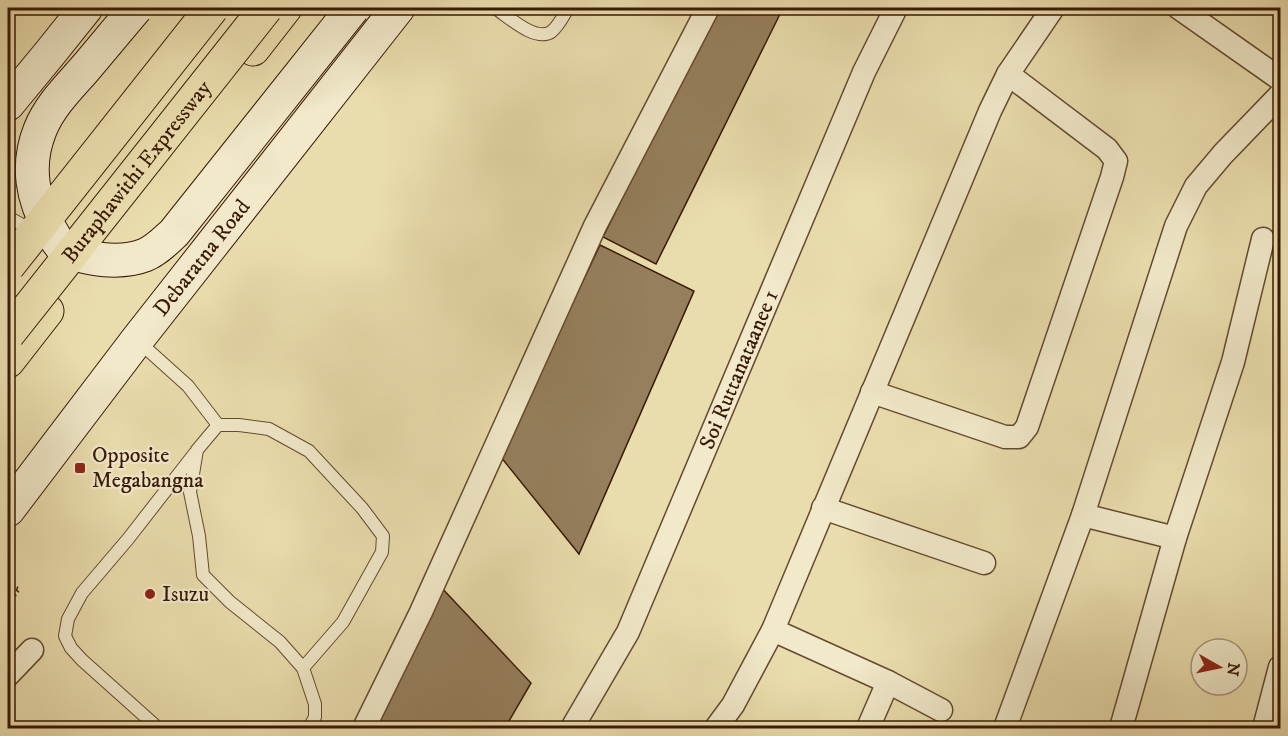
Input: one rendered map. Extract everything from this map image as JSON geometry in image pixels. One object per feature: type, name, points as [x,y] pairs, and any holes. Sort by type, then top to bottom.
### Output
[{"type":"highway","points":[[8,248],[195,8]]},
{"type":"highway","name":"Buraphawithi Expressway","points":[[8,266],[212,8]]},
{"type":"highway","name":"Buraphawithi Expressway","points":[[8,334],[266,8]]},
{"type":"highway","points":[[8,361],[285,8]]},
{"type":"main road","points":[[8,104],[86,8]]},
{"type":"main road","points":[[136,8],[49,112],[40,130],[35,148],[33,187],[43,218],[60,245],[96,259],[129,259],[146,255],[174,233],[353,8]]},
{"type":"main road","name":"Debaratna Road","points":[[8,510],[137,340],[398,8]]},
{"type":"street","points":[[364,729],[421,612],[595,226],[708,8]]},
{"type":"street","name":"Soi Ruttanataanee 1","points":[[572,729],[628,632],[864,72],[896,8]]},
{"type":"street","points":[[716,729],[733,705],[773,630],[985,122],[1008,74],[1053,8]]},
{"type":"street","points":[[1179,8],[1281,79]]},
{"type":"street","points":[[872,392],[1005,437],[1019,437],[1027,427],[1116,161],[1107,149],[1008,74]]},
{"type":"street","points":[[1005,729],[1083,515],[1176,226],[1196,186],[1223,154],[1281,95]]},
{"type":"street","points":[[1120,729],[1175,538],[1233,362],[1263,238]]},
{"type":"street","points":[[824,508],[984,563]]},
{"type":"street","points":[[1083,515],[1175,538]]},
{"type":"street","points":[[773,630],[888,682],[941,710]]},
{"type":"street","points":[[8,675],[32,650]]},
{"type":"street","points":[[1264,729],[1281,667]]},
{"type":"street","points":[[868,729],[888,682]]},
{"type":"lane","points":[[50,53],[71,8]]},
{"type":"lane","points":[[495,8],[534,34],[552,31],[568,8]]},
{"type":"lane","points":[[8,217],[60,245]]},
{"type":"lane","points":[[137,340],[188,386],[218,425]]},
{"type":"lane","points":[[158,729],[71,648],[65,636],[68,619],[82,593],[218,425],[239,424],[269,429],[309,451],[362,508],[383,536],[382,552],[343,622],[303,668]]},
{"type":"lane","points":[[197,450],[190,492],[203,575],[231,602],[280,642],[303,668],[315,704],[315,717],[309,729]]},
{"type":"path","points":[[8,585],[19,589],[8,604]]},
{"type":"building","points":[[717,8],[783,8],[656,264],[603,237]]},
{"type":"building","points":[[600,245],[694,291],[579,554],[500,456]]},
{"type":"building","points":[[439,585],[531,683],[505,728],[369,728]]},
{"type":"place","name":"Opposite Megabangna","points":[[80,468]]},
{"type":"place","name":"Isuzu","points":[[150,594]]}]
